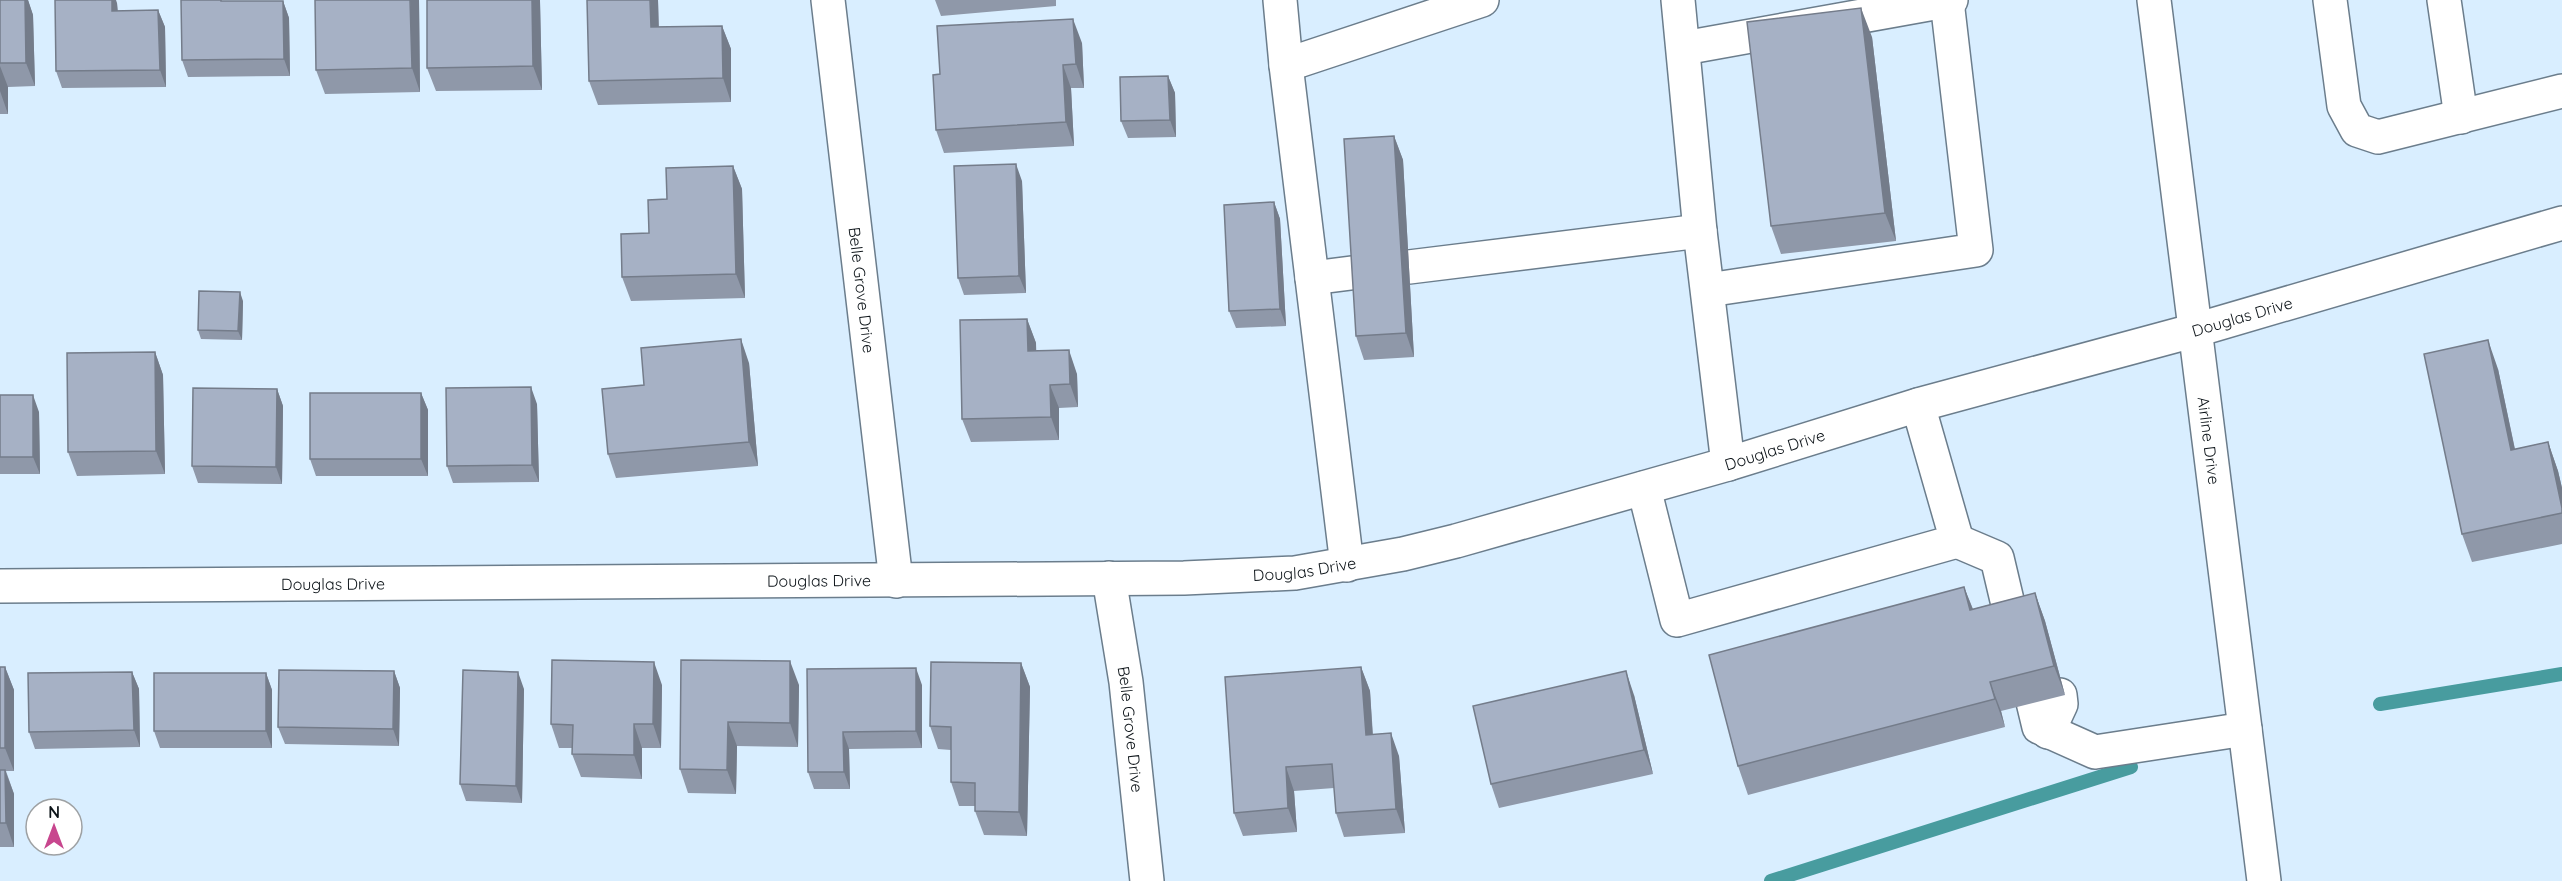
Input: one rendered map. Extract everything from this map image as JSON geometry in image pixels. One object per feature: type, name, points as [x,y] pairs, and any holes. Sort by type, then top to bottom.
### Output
[{"type":"street","name":"Belle Grove Drive","points":[[828,0],[896,581]]},
{"type":"street","points":[[1280,0],[1347,565]]},
{"type":"street","points":[[1286,65],[1482,0]]},
{"type":"street","points":[[1678,0],[1700,231],[1728,464]]},
{"type":"street","points":[[1684,48],[1949,0],[1976,250],[1708,290]]},
{"type":"street","name":"Airline Drive","points":[[2154,0],[2264,881]]},
{"type":"street","points":[[2330,0],[2344,106],[2357,130],[2378,137],[2562,91]]},
{"type":"street","points":[[2444,0],[2461,117]]},
{"type":"street","name":"Douglas Drive","points":[[0,586],[896,581],[1242,576],[1295,573],[1347,565],[1456,541],[1728,464],[1918,405],[2196,330],[2562,223]]},
{"type":"street","points":[[1409,267],[1700,231]]},
{"type":"street","points":[[1312,278],[1359,272]]},
{"type":"street","points":[[1918,405],[1957,541]]},
{"type":"street","points":[[1644,488],[1677,620],[1957,541],[1996,558],[2004,590],[2028,626]]},
{"type":"street","name":"Belle Grove Drive","points":[[1109,578],[1126,682],[1147,881]]},
{"type":"street","points":[[2046,699],[2039,727],[2095,752],[2245,729]]},
{"type":"building","points":[[0,0],[25,0],[26,63],[0,63]]},
{"type":"building","points":[[55,0],[112,0],[112,11],[158,10],[160,70],[56,71]]},
{"type":"building","points":[[181,0],[283,1],[284,59],[182,60]]},
{"type":"building","points":[[315,0],[410,0],[412,68],[316,70]]},
{"type":"building","points":[[427,0],[532,0],[533,66],[427,68]]},
{"type":"building","points":[[587,0],[650,0],[651,27],[722,26],[723,78],[589,81]]},
{"type":"building","points":[[1861,8],[1885,213],[1771,226],[1747,22]]},
{"type":"building","points":[[1073,19],[1076,64],[1063,65],[1066,122],[936,130],[933,75],[940,74],[937,26]]},
{"type":"building","points":[[1168,76],[1170,120],[1121,121],[1120,77]]},
{"type":"building","points":[[1394,136],[1406,333],[1356,336],[1344,139]]},
{"type":"building","points":[[1016,164],[1019,276],[958,278],[954,166]]},
{"type":"building","points":[[733,166],[736,274],[622,277],[621,234],[649,233],[648,200],[667,199],[666,168]]},
{"type":"building","points":[[1274,202],[1280,309],[1229,311],[1224,205]]},
{"type":"building","points":[[199,291],[240,292],[238,331],[198,330]]},
{"type":"building","points":[[1027,319],[1028,351],[1069,350],[1070,384],[1050,385],[1051,417],[962,419],[960,320]]},
{"type":"building","points":[[741,339],[749,442],[608,454],[602,389],[644,385],[641,348]]},
{"type":"building","points":[[2488,340],[2511,450],[2548,442],[2562,513],[2462,534],[2424,354]]},
{"type":"building","points":[[155,352],[156,451],[68,452],[67,353]]},
{"type":"building","points":[[531,387],[532,465],[447,466],[446,388]]},
{"type":"building","points":[[193,388],[277,389],[276,467],[192,466]]},
{"type":"building","points":[[310,393],[421,393],[421,459],[310,459]]},
{"type":"building","points":[[0,395],[33,395],[33,457],[0,457]]},
{"type":"building","points":[[1964,587],[1970,610],[2035,593],[2054,666],[1990,682],[1995,699],[1738,766],[1709,655]]},
{"type":"building","points":[[552,660],[654,662],[653,724],[634,724],[634,755],[572,754],[573,725],[551,724]]},
{"type":"building","points":[[681,660],[790,661],[790,723],[728,722],[727,770],[680,769]]},
{"type":"building","points":[[931,662],[1021,663],[1019,812],[975,811],[975,783],[951,782],[951,727],[930,726]]},
{"type":"building","points":[[0,667],[5,667],[5,748],[0,748]]},
{"type":"building","points":[[1361,667],[1366,735],[1391,733],[1396,809],[1336,813],[1332,764],[1286,767],[1288,808],[1234,813],[1225,677]]},
{"type":"building","points":[[916,668],[916,731],[843,732],[844,772],[808,772],[807,669]]},
{"type":"building","points":[[279,670],[394,671],[393,729],[278,727]]},
{"type":"building","points":[[463,670],[518,672],[516,786],[460,784]]},
{"type":"building","points":[[1626,671],[1644,750],[1491,784],[1473,706]]},
{"type":"building","points":[[132,672],[134,730],[29,732],[28,673]]},
{"type":"building","points":[[154,673],[266,673],[266,731],[154,731]]},
{"type":"building","points":[[0,770],[5,770],[6,823],[0,823]]},
{"type":"waterway","points":[[2380,704],[2562,674]]},
{"type":"waterway","points":[[1771,881],[2131,767]]}]
